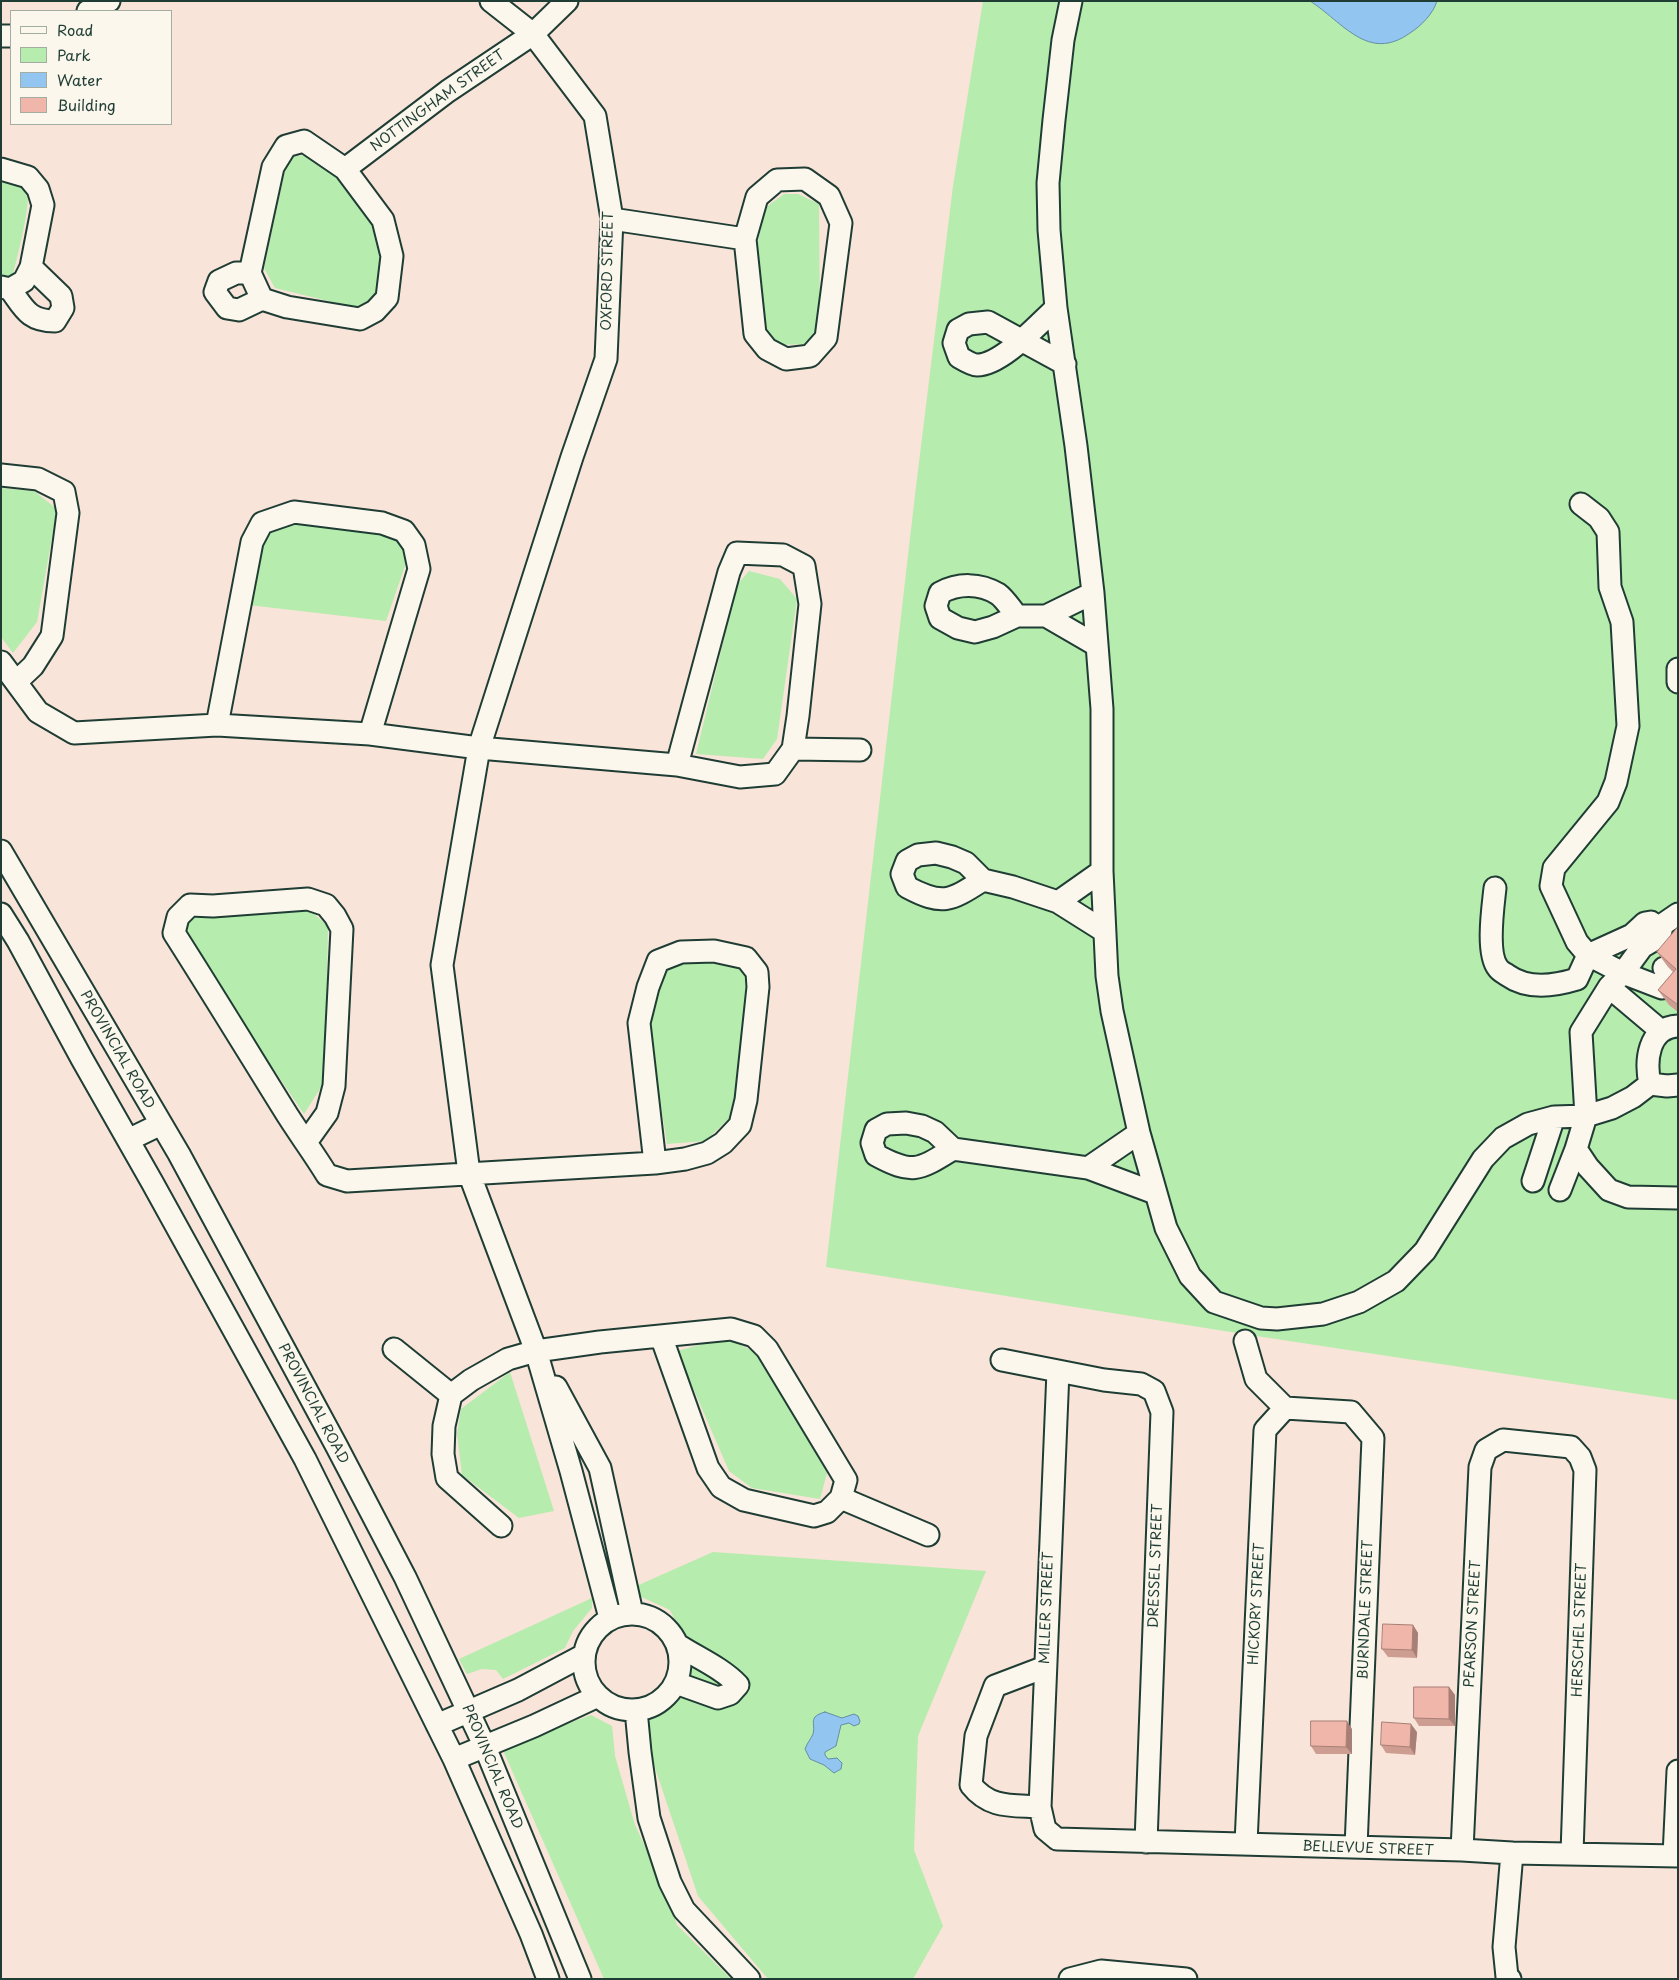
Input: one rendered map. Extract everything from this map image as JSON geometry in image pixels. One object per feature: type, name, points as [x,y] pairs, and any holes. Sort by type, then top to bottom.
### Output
[{"type":"street","points":[[90,10],[109,1]]},
{"type":"street","name":"OXFORD STREET","points":[[491,1],[533,34],[595,116],[612,219],[606,359],[572,457],[479,748],[442,965],[469,1172],[536,1351]]},
{"type":"street","name":"NOTTINGHAM STREET","points":[[345,169],[448,91],[533,34],[567,1]]},
{"type":"street","points":[[1071,1],[1063,40],[1048,183],[1049,230],[1056,308],[1065,364],[1093,593],[1102,718],[1102,871],[1107,976],[1112,1011],[1139,1133],[1166,1228],[1190,1276],[1214,1302],[1261,1318],[1278,1319],[1323,1314],[1359,1302],[1396,1281],[1425,1250],[1483,1159],[1503,1138],[1528,1124],[1554,1116],[1586,1116],[1612,1108],[1633,1097],[1650,1084],[1678,1085]]},
{"type":"street","points":[[250,273],[236,273],[219,281],[215,292],[227,308],[239,310],[262,299],[287,307],[360,319],[375,311],[387,298],[392,256],[383,220],[345,169],[304,141],[286,146],[273,167],[250,273],[262,299]]},
{"type":"street","points":[[1,170],[28,177],[38,189],[43,205],[31,267],[24,281],[6,288],[29,315],[41,321],[55,321],[63,308],[62,296],[31,267]]},
{"type":"street","points":[[805,179],[830,196],[841,223],[826,338],[810,356],[786,359],[768,350],[755,334],[745,238],[758,197],[777,180],[805,179]]},
{"type":"street","points":[[612,219],[745,238]]},
{"type":"street","points":[[1056,308],[1022,339],[1065,364]]},
{"type":"street","points":[[1,475],[38,478],[64,492],[68,513],[52,636],[33,666],[16,682]]},
{"type":"street","points":[[1581,504],[1599,518],[1608,532],[1610,587],[1622,622],[1628,726],[1616,782],[1608,802],[1554,868],[1551,886],[1577,942],[1588,955],[1669,1028],[1653,1043],[1647,1068],[1650,1084]]},
{"type":"street","points":[[217,725],[252,542],[262,523],[294,512],[382,523],[404,531],[414,546],[419,570],[370,734]]},
{"type":"street","points":[[1,662],[38,712],[74,733],[217,725],[370,734],[479,748],[677,764],[740,776],[775,774],[792,749],[810,604],[804,566],[783,555],[737,553],[729,572],[677,764]]},
{"type":"street","points":[[1016,616],[1046,616],[1093,593]]},
{"type":"street","points":[[1046,616],[1096,645]]},
{"type":"street","points":[[1678,669],[1678,682]]},
{"type":"street","points":[[792,749],[860,750]]},
{"type":"street","name":"PROVINCIAL ROAD","points":[[1,852],[161,1124],[405,1577],[470,1712],[580,1979]]},
{"type":"street","points":[[1058,902],[1102,871]]},
{"type":"street","points":[[984,880],[1013,887],[1058,902],[1104,932]]},
{"type":"street","points":[[1495,888],[1490,936],[1497,968],[1513,979],[1534,986],[1565,983],[1577,979],[1588,955],[1658,937],[1661,931],[1659,927],[1678,914]]},
{"type":"street","points":[[307,1142],[327,1113],[334,1086],[342,929],[326,905],[308,899],[213,906],[190,905],[178,917],[174,934],[327,1175],[347,1181],[469,1172],[655,1163],[685,1159],[707,1153],[723,1143],[740,1125],[746,1100],[758,987],[757,972],[746,958],[714,951],[682,952],[658,962],[648,987],[639,1023],[655,1163]]},
{"type":"street","points":[[1,914],[18,941],[305,1459],[454,1760],[531,1934],[548,1979]]},
{"type":"street","points":[[1560,1190],[1576,1149],[1586,1116],[1581,1032],[1616,980],[1637,941]]},
{"type":"street","points":[[1616,980],[1662,988],[1670,978],[1664,968]]},
{"type":"street","points":[[1534,1181],[1554,1116]]},
{"type":"street","points":[[128,1140],[161,1124]]},
{"type":"street","points":[[1088,1168],[1139,1133]]},
{"type":"street","points":[[953,1149],[1088,1168],[1156,1193]]},
{"type":"street","points":[[1576,1149],[1588,1167],[1609,1190],[1628,1197],[1678,1198]]},
{"type":"street","points":[[501,1526],[447,1478],[443,1454],[444,1426],[451,1395],[508,1359],[536,1351],[600,1342],[731,1329],[754,1336],[767,1349],[846,1480],[841,1498],[827,1512],[814,1516],[744,1500],[721,1487],[708,1468],[661,1336]]},
{"type":"street","points":[[1245,1341],[1256,1379],[1285,1408]]},
{"type":"street","points":[[394,1349],[451,1395]]},
{"type":"street","points":[[536,1351],[600,1468],[632,1613]]},
{"type":"street","points":[[536,1351],[571,1471],[610,1618]]},
{"type":"street","name":"DRESSEL STREET","points":[[1002,1360],[1104,1380],[1141,1384],[1154,1391],[1162,1412],[1146,1842]]},
{"type":"street","name":"MILLER STREET","points":[[1058,1371],[1040,1807],[1045,1829],[1058,1839]]},
{"type":"street","name":"BURNDALE STREET","points":[[1285,1408],[1352,1412],[1373,1438],[1356,1847]]},
{"type":"street","name":"HICKORY STREET","points":[[1246,1843],[1264,1430],[1285,1408]]},
{"type":"street","name":"PEARSON STREET","points":[[1462,1850],[1480,1467],[1486,1450],[1503,1440],[1535,1444]]},
{"type":"street","name":"HERSCHEL STREET","points":[[1535,1444],[1572,1447],[1580,1457],[1585,1470],[1572,1853]]},
{"type":"street","points":[[841,1498],[928,1535]]},
{"type":"street","points":[[632,1613],[647,1615],[660,1622],[671,1632],[678,1645],[681,1658],[680,1671],[676,1683],[666,1696],[653,1706],[636,1710],[616,1707],[598,1696],[589,1684],[584,1670],[584,1655],[588,1640],[597,1628],[610,1618],[632,1613]]},
{"type":"street","points":[[676,1683],[718,1698],[730,1694],[738,1685],[727,1674],[678,1645]]},
{"type":"street","points":[[437,1725],[518,1690],[584,1655]]},
{"type":"street","points":[[1040,1807],[997,1804],[980,1796],[971,1785],[976,1736],[995,1686],[1046,1667]]},
{"type":"street","points":[[454,1760],[598,1696]]},
{"type":"street","points":[[636,1710],[649,1818],[670,1882],[684,1910],[749,1979]]},
{"type":"street","points":[[1058,1839],[1676,1857],[1678,1771]]},
{"type":"street","name":"BELLEVUE STREET","points":[[1058,1839],[1676,1857]]},
{"type":"street","points":[[1510,1979],[1506,1977],[1504,1947],[1512,1853]]},
{"type":"street","points":[[1070,1979],[1100,1971],[1186,1979]]},
{"type":"green space","points":[[983,1],[1678,1],[1678,1400],[1243,1334],[826,1267],[915,495],[953,186]]},
{"type":"green space","points":[[307,155],[337,174],[374,221],[382,259],[378,291],[370,302],[357,308],[275,288],[264,268],[288,157]]},
{"type":"green space","points":[[1,178],[23,186],[28,200],[20,248],[12,278],[1,276]]},
{"type":"green space","points":[[784,194],[798,194],[819,204],[820,331],[808,344],[778,345],[765,328],[757,246],[765,208]]},
{"type":"green space","points":[[1,488],[34,491],[57,509],[37,622],[13,653],[1,637]]},
{"type":"green space","points":[[289,524],[382,531],[401,541],[405,555],[405,566],[386,621],[249,605],[258,550],[267,535]]},
{"type":"green space","points":[[749,571],[780,579],[797,599],[777,739],[763,759],[696,754],[737,585]]},
{"type":"green space","points":[[308,909],[328,926],[325,1081],[304,1114],[184,937],[189,918]]},
{"type":"green space","points":[[710,955],[743,970],[753,988],[733,1115],[705,1141],[667,1144],[648,1023],[662,969]]},
{"type":"green space","points":[[725,1338],[762,1355],[827,1473],[820,1499],[752,1488],[729,1471],[677,1351]]},
{"type":"green space","points":[[510,1372],[554,1511],[519,1518],[462,1475],[457,1434],[461,1409]]},
{"type":"green space","points":[[713,1552],[986,1571],[918,1736],[914,1850],[943,1926],[913,1979],[768,1979],[698,1896],[650,1753],[646,1718],[662,1713],[676,1699],[685,1674],[688,1645],[670,1610],[637,1595],[632,1588]]},
{"type":"green space","points":[[592,1598],[592,1608],[573,1631],[565,1648],[503,1679],[496,1670],[482,1669],[467,1674],[459,1659]]},
{"type":"green space","points":[[591,1715],[612,1726],[615,1756],[635,1825],[664,1888],[677,1925],[731,1979],[604,1979],[502,1748]]},
{"type":"water","points":[[1310,1],[1437,1],[1430,15],[1414,30],[1395,41],[1381,44],[1369,42],[1357,36]]},
{"type":"water","points":[[825,1712],[842,1718],[854,1714],[858,1716],[860,1721],[859,1724],[854,1726],[849,1723],[841,1725],[836,1746],[825,1752],[828,1759],[837,1758],[842,1763],[841,1769],[834,1773],[824,1765],[810,1759],[805,1749],[813,1734],[814,1718]]},
{"type":"building","points":[[1678,927],[1678,1005],[1658,990],[1676,969],[1657,952]]},
{"type":"building","points":[[1383,1624],[1413,1625],[1412,1650],[1382,1649]]},
{"type":"building","points":[[1414,1687],[1449,1687],[1449,1719],[1414,1718]]},
{"type":"building","points":[[1311,1721],[1347,1721],[1346,1747],[1311,1746]]},
{"type":"building","points":[[1382,1722],[1411,1724],[1410,1747],[1381,1745]]}]
